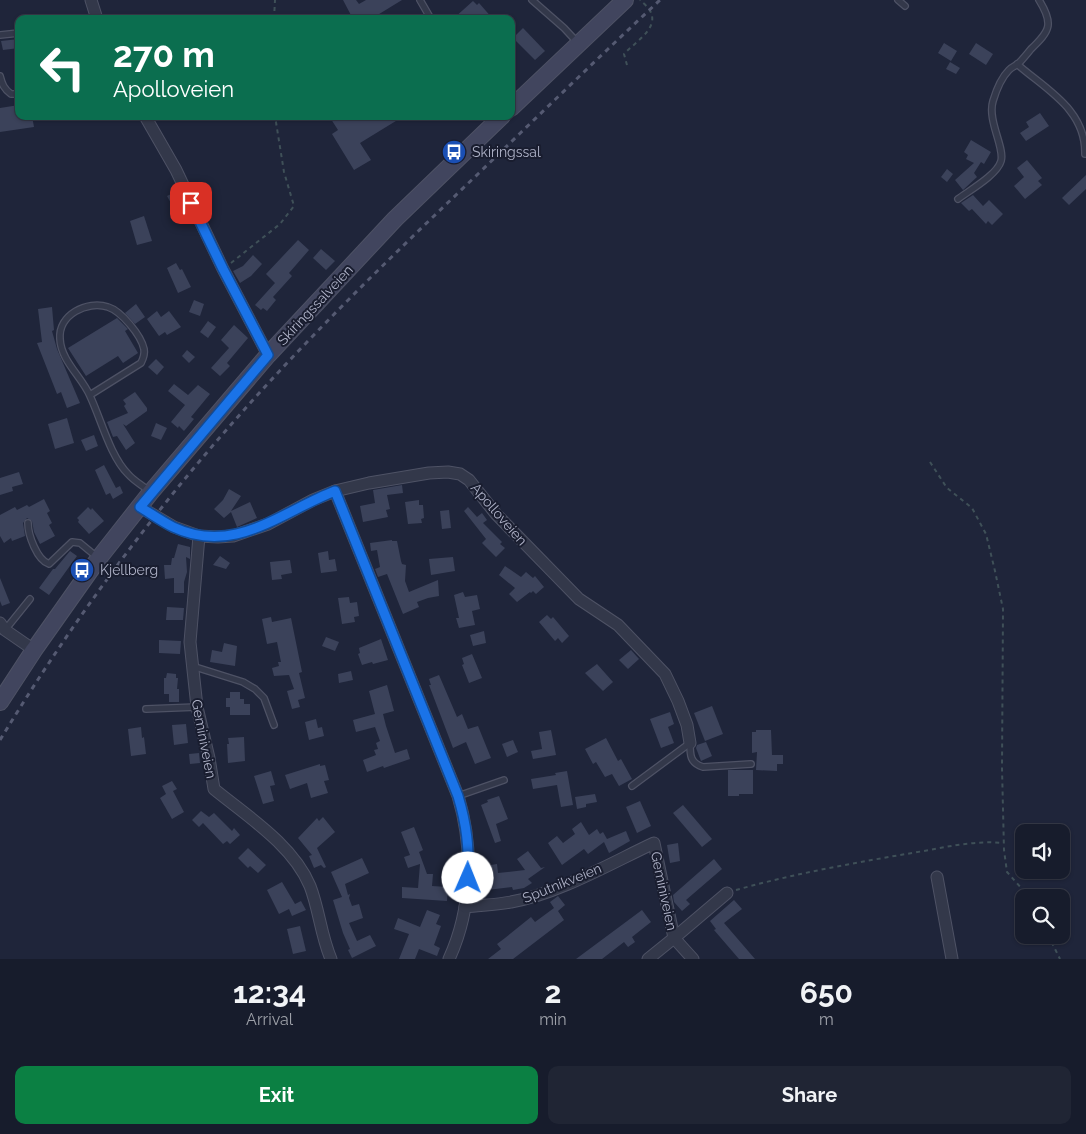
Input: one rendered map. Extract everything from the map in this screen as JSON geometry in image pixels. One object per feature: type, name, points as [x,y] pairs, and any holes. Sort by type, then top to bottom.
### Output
[{"type":"main road","points":[[515,104],[619,2]]},
{"type":"main road","name":"Skiringssalveien","points":[[0,702],[99,558],[151,492],[268,355],[395,219],[495,120]]},
{"type":"street","points":[[91,0],[95,15]]},
{"type":"street","points":[[147,120],[176,170],[223,269],[268,355]]},
{"type":"street","name":"Apolloveien","points":[[140,507],[174,527],[200,536],[226,537],[245,533],[268,524],[313,500],[335,491],[429,473],[448,472],[460,474],[469,480],[496,514],[579,599],[618,625],[665,674],[687,725],[690,743]]},
{"type":"street","points":[[335,491],[458,796],[465,818],[469,846],[465,907],[456,943],[449,959]]},
{"type":"street","name":"Geminiveien","points":[[200,536],[190,642],[197,707],[214,789],[279,843],[300,866],[310,886],[331,959]]},
{"type":"street","points":[[2,627],[34,650]]},
{"type":"street","name":"Geminiveien","points":[[654,843],[674,938],[693,959]]},
{"type":"street","name":"Sputnikveien","points":[[465,907],[512,902],[540,894],[654,843]]},
{"type":"street","points":[[937,877],[952,959]]},
{"type":"street","name":"Geminiveien","points":[[648,959],[727,893]]},
{"type":"lane","points":[[420,0],[429,15]]},
{"type":"lane","points":[[532,0],[564,28],[578,44]]},
{"type":"lane","points":[[898,0],[905,6]]},
{"type":"lane","points":[[958,199],[996,170],[1002,159],[1002,152],[993,127],[992,102],[1010,68],[1017,64],[1045,36],[1048,21],[1047,12],[1039,0]]},
{"type":"lane","points":[[0,34],[15,33]]},
{"type":"lane","points":[[1017,64],[1072,109],[1084,132],[1085,154]]},
{"type":"lane","points":[[0,76],[6,90],[11,94],[15,94]]},
{"type":"lane","points":[[90,394],[128,373],[141,363],[144,355],[144,348],[132,327],[117,310],[106,306],[92,306],[73,312],[62,323],[60,339],[65,355],[90,394],[115,454],[127,474],[151,492]]},
{"type":"lane","points":[[28,523],[30,538],[45,563],[49,564],[72,542],[80,543],[99,558]]},
{"type":"lane","points":[[2,627],[30,599]]},
{"type":"lane","points":[[192,666],[243,682],[255,689],[264,698],[274,725]]},
{"type":"lane","points":[[146,709],[197,707]]},
{"type":"lane","points":[[690,743],[690,755],[697,765],[703,767],[751,764]]},
{"type":"lane","points":[[632,786],[690,743]]},
{"type":"lane","points":[[458,796],[504,780]]},
{"type":"path","points":[[274,15],[275,0]]},
{"type":"path","points":[[627,65],[624,54],[648,29],[651,23],[652,16],[650,10],[640,0]]},
{"type":"path","points":[[223,269],[280,224],[294,206],[284,172],[276,120]]},
{"type":"path","points":[[930,462],[947,488],[972,508],[986,534],[1003,609],[1003,843],[1007,872],[1022,889]]},
{"type":"path","points":[[727,893],[762,883],[870,860],[982,841],[1003,843]]},
{"type":"path","points":[[1052,944],[1060,959]]},
{"type":"building","points":[[343,0],[356,0],[359,4],[366,0],[402,0],[378,15],[351,15]]},
{"type":"building","points":[[473,1],[477,5],[479,3],[490,15],[457,15]]},
{"type":"building","points":[[523,28],[545,51],[535,60],[515,40],[515,36]]},
{"type":"building","points":[[15,39],[15,48],[3,50],[1,41]]},
{"type":"building","points":[[944,43],[957,51],[951,61],[938,53]]},
{"type":"building","points":[[976,43],[993,54],[986,65],[969,54]]},
{"type":"building","points":[[950,62],[960,68],[956,74],[946,69]]},
{"type":"building","points":[[15,106],[15,120],[33,120],[34,127],[0,132],[0,108]]},
{"type":"building","points":[[1040,113],[1049,126],[1026,141],[1020,133],[1029,127],[1026,122]]},
{"type":"building","points":[[332,120],[397,120],[360,143],[371,160],[354,170],[332,134],[338,130]]},
{"type":"building","points":[[971,140],[991,152],[984,164],[981,162],[974,173],[977,177],[963,190],[955,180],[974,163],[966,159],[968,155],[964,152]]},
{"type":"building","points":[[1027,160],[1042,178],[1038,181],[1042,185],[1025,199],[1014,186],[1024,177],[1017,168]]},
{"type":"building","points":[[947,169],[953,174],[947,182],[941,177]]},
{"type":"building","points":[[1086,175],[1086,189],[1069,205],[1062,198]]},
{"type":"building","points":[[175,192],[180,203],[173,207],[167,196]]},
{"type":"building","points":[[973,195],[983,206],[989,200],[1003,214],[992,225],[988,221],[986,224],[972,209],[969,211],[961,203]]},
{"type":"building","points":[[144,216],[152,241],[137,245],[130,221]]},
{"type":"building","points":[[298,240],[309,250],[289,273],[292,276],[273,297],[276,300],[267,311],[263,308],[261,310],[255,305],[275,283],[266,274]]},
{"type":"building","points":[[321,249],[335,261],[326,270],[313,258]]},
{"type":"building","points":[[253,255],[262,264],[251,276],[240,283],[233,271],[243,266]]},
{"type":"building","points":[[176,263],[180,270],[182,269],[191,287],[178,293],[167,268]]},
{"type":"building","points":[[194,300],[204,304],[200,316],[189,312]]},
{"type":"building","points":[[136,304],[145,317],[135,324],[125,313]]},
{"type":"building","points":[[52,307],[54,330],[52,331],[57,349],[80,403],[67,408],[61,392],[57,394],[37,343],[42,342],[38,309]]},
{"type":"building","points":[[157,311],[161,317],[169,311],[181,327],[167,335],[165,332],[159,336],[147,319]]},
{"type":"building","points":[[117,318],[128,329],[125,331],[138,353],[123,363],[118,356],[86,376],[68,348]]},
{"type":"building","points":[[208,321],[216,327],[208,338],[200,332]]},
{"type":"building","points":[[234,325],[248,338],[227,363],[230,366],[220,376],[211,368],[229,348],[221,340]]},
{"type":"building","points":[[187,350],[195,357],[189,363],[182,356]]},
{"type":"building","points":[[156,359],[164,367],[157,375],[148,367]]},
{"type":"building","points":[[174,384],[188,395],[198,385],[210,394],[191,417],[194,419],[184,431],[171,422],[185,405],[168,391]]},
{"type":"building","points":[[135,392],[147,408],[147,411],[126,426],[123,424],[135,443],[126,450],[117,436],[113,437],[107,422],[128,413],[123,400]]},
{"type":"building","points":[[67,418],[74,443],[55,449],[48,424]]},
{"type":"building","points":[[156,423],[167,428],[161,440],[151,436]]},
{"type":"building","points":[[94,435],[98,446],[86,451],[81,440]]},
{"type":"building","points":[[104,465],[116,488],[120,486],[123,493],[113,499],[110,493],[106,495],[95,470]]},
{"type":"building","points":[[19,472],[23,484],[12,487],[13,491],[0,495],[0,478]]},
{"type":"building","points":[[402,485],[403,493],[387,495],[390,509],[386,510],[388,517],[363,522],[360,506],[375,503],[373,490]]},
{"type":"building","points":[[229,489],[241,496],[231,511],[250,502],[257,518],[237,527],[231,512],[224,518],[214,509],[223,500]]},
{"type":"building","points":[[44,499],[50,511],[47,513],[52,523],[49,525],[55,536],[40,544],[34,532],[32,521],[27,518],[23,523],[25,536],[12,541],[11,538],[4,543],[0,536],[0,515],[15,507],[17,510],[27,505],[29,507]]},
{"type":"building","points":[[419,500],[419,505],[423,505],[424,518],[421,519],[422,523],[408,524],[405,502]]},
{"type":"building","points":[[88,507],[91,510],[92,508],[104,521],[89,534],[78,522],[77,518]]},
{"type":"building","points":[[468,507],[477,517],[482,513],[487,520],[483,523],[502,542],[500,544],[505,548],[496,557],[482,543],[486,539],[464,511]]},
{"type":"building","points":[[449,510],[451,528],[442,529],[440,511]]},
{"type":"building","points":[[397,541],[402,564],[406,565],[405,581],[409,592],[438,580],[439,596],[417,602],[419,607],[403,614],[387,574],[378,577],[375,569],[380,567],[377,550],[371,551],[370,543]]},
{"type":"building","points":[[178,544],[190,547],[190,559],[186,557],[187,572],[184,582],[184,593],[174,593],[174,578],[165,579],[164,565],[171,565]]},
{"type":"building","points":[[70,551],[77,556],[49,595],[39,588]]},
{"type":"building","points":[[328,551],[329,560],[335,559],[337,571],[321,573],[318,553]]},
{"type":"building","points":[[220,556],[230,563],[226,569],[213,565]]},
{"type":"building","points":[[453,557],[455,571],[431,575],[429,559]]},
{"type":"building","points":[[290,560],[292,573],[281,575],[282,579],[272,580],[270,562]]},
{"type":"building","points":[[505,566],[521,577],[526,572],[533,578],[535,576],[544,587],[536,594],[533,591],[530,592],[517,602],[509,594],[515,588],[499,575]]},
{"type":"building","points":[[0,578],[10,603],[2,606],[0,601]]},
{"type":"building","points":[[463,592],[465,597],[477,595],[480,609],[472,611],[475,625],[459,628],[454,595]]},
{"type":"building","points":[[349,597],[350,603],[357,602],[359,616],[354,617],[355,622],[342,624],[338,598]]},
{"type":"building","points":[[167,607],[184,608],[183,620],[166,620]]},
{"type":"building","points":[[547,615],[551,619],[553,617],[569,636],[562,643],[558,638],[555,641],[539,622]]},
{"type":"building","points":[[271,617],[272,622],[291,618],[302,672],[299,673],[305,698],[298,700],[300,707],[292,709],[287,691],[294,689],[289,675],[274,676],[272,668],[279,666],[278,662],[281,662],[277,642],[267,644],[262,619]]},
{"type":"building","points":[[484,631],[486,643],[473,646],[470,635]]},
{"type":"building","points":[[326,637],[339,642],[335,651],[322,646]]},
{"type":"building","points":[[381,639],[388,660],[362,665],[358,654],[360,653],[359,648]]},
{"type":"building","points":[[159,640],[181,641],[180,654],[159,653]]},
{"type":"building","points":[[224,643],[237,646],[235,666],[210,662],[212,650],[222,652]]},
{"type":"building","points":[[631,650],[639,659],[628,669],[619,660]]},
{"type":"building","points":[[472,654],[482,678],[469,683],[462,665],[464,664],[462,658]]},
{"type":"building","points":[[597,664],[613,682],[603,691],[585,673]]},
{"type":"building","points":[[351,671],[353,680],[339,683],[338,674]]},
{"type":"building","points":[[167,673],[176,674],[176,678],[178,678],[179,702],[169,702],[169,694],[164,694],[164,678],[166,678]]},
{"type":"building","points":[[439,675],[457,717],[462,714],[468,729],[478,726],[491,758],[475,764],[466,742],[453,748],[429,685],[431,685],[429,679]]},
{"type":"building","points":[[387,685],[394,711],[383,714],[386,726],[395,753],[407,749],[410,759],[367,772],[363,760],[376,755],[374,750],[378,749],[376,743],[380,741],[375,727],[356,732],[353,720],[375,714],[369,691]]},
{"type":"building","points":[[230,692],[240,692],[240,699],[244,699],[244,704],[250,704],[250,715],[230,715],[230,707],[226,707],[226,698],[230,698]]},
{"type":"building","points":[[712,706],[723,734],[705,741],[694,713]]},
{"type":"building","points":[[670,712],[674,724],[668,727],[674,743],[661,748],[650,719]]},
{"type":"building","points":[[316,719],[318,728],[322,727],[324,736],[309,740],[305,722]]},
{"type":"building","points":[[186,724],[188,743],[174,745],[172,725]]},
{"type":"building","points":[[141,727],[146,754],[131,756],[128,729]]},
{"type":"building","points":[[551,730],[556,755],[533,759],[531,751],[542,749],[539,732]]},
{"type":"building","points":[[756,730],[771,730],[772,755],[783,755],[783,764],[777,764],[777,771],[756,770],[757,752],[752,753],[752,732],[756,732]]},
{"type":"building","points":[[244,737],[245,761],[228,763],[228,738]]},
{"type":"building","points":[[606,738],[618,761],[621,759],[632,779],[619,786],[612,774],[605,777],[596,762],[593,764],[585,749]]},
{"type":"building","points":[[513,740],[518,752],[507,757],[502,744]]},
{"type":"building","points":[[706,742],[712,756],[701,761],[696,748],[697,745]]},
{"type":"building","points":[[199,753],[200,763],[190,764],[189,754]]},
{"type":"building","points":[[320,764],[320,766],[325,765],[329,780],[324,781],[328,793],[311,798],[307,783],[290,789],[285,775]]},
{"type":"building","points":[[728,770],[753,770],[753,794],[728,796]]},
{"type":"building","points":[[271,771],[275,785],[270,786],[274,801],[263,804],[254,776]]},
{"type":"building","points":[[567,771],[573,805],[561,807],[557,785],[533,789],[531,779],[556,775],[555,773]]},
{"type":"building","points":[[172,781],[177,789],[173,791],[184,812],[172,819],[160,798],[166,794],[162,786]]},
{"type":"building","points":[[595,794],[597,802],[586,804],[586,807],[577,809],[575,797]]},
{"type":"building","points":[[499,796],[508,819],[496,824],[501,841],[495,843],[481,805],[488,802],[487,800]]},
{"type":"building","points":[[640,801],[651,826],[637,833],[626,807]]},
{"type":"building","points":[[683,805],[712,839],[702,847],[673,813]]},
{"type":"building","points":[[201,811],[209,817],[214,813],[232,831],[234,828],[240,835],[230,844],[227,841],[223,844],[203,823],[199,827],[192,820]]},
{"type":"building","points":[[323,817],[335,832],[317,848],[326,867],[324,868],[321,865],[314,868],[309,856],[312,855],[298,838],[317,818],[319,821]]},
{"type":"building","points":[[581,822],[589,835],[597,829],[600,834],[603,832],[607,839],[626,831],[630,841],[609,853],[604,842],[588,854],[584,849],[562,865],[548,843],[557,836],[563,843],[575,834],[572,829]]},
{"type":"building","points":[[414,827],[423,850],[419,852],[427,874],[433,874],[432,886],[448,887],[447,901],[402,898],[402,887],[418,888],[420,864],[408,868],[404,857],[410,855],[401,832]]},
{"type":"building","points":[[678,843],[680,861],[670,863],[667,845]]},
{"type":"building","points":[[248,848],[266,865],[258,873],[250,866],[248,868],[238,858]]},
{"type":"building","points":[[528,851],[541,868],[545,867],[528,879],[532,883],[524,888],[513,890],[512,887],[487,890],[484,866],[497,864],[498,873],[525,870],[517,859]]},
{"type":"building","points":[[362,858],[369,873],[345,884],[348,895],[350,894],[349,898],[352,906],[359,904],[363,918],[349,923],[357,941],[370,935],[376,946],[352,958],[333,900],[342,897],[331,872]]},
{"type":"building","points":[[714,859],[722,869],[686,900],[690,904],[682,911],[674,902],[673,895]]},
{"type":"building","points":[[282,882],[295,904],[301,901],[306,910],[292,916],[289,909],[279,914],[267,890]]},
{"type":"building","points":[[558,896],[565,905],[558,911],[564,920],[513,959],[488,959],[501,949],[497,944],[531,917],[535,922],[554,908],[550,902]]},
{"type":"building","points":[[734,900],[742,909],[724,923],[755,959],[739,959],[714,930],[716,929],[710,921]]},
{"type":"building","points":[[427,910],[440,915],[436,924],[441,926],[434,945],[440,948],[437,956],[419,949],[415,959],[399,959],[409,934],[394,929],[398,918],[420,927]]},
{"type":"building","points":[[642,910],[651,922],[632,937],[635,942],[628,947],[624,942],[602,959],[576,959]]},
{"type":"building","points":[[300,926],[306,951],[293,954],[287,929]]},
{"type":"railway","points":[[0,740],[55,654],[114,570],[177,489],[243,411],[329,319],[660,0]]},
{"type":"place","name":"Skiringssal","points":[[454,152]]},
{"type":"place","name":"Kjellberg","points":[[82,570]]},
{"type":"route","points":[[191,203],[268,355],[140,507],[174,527],[200,536],[233,536],[268,524],[313,500],[335,491],[458,796],[465,818],[469,846],[468,878]]}]
